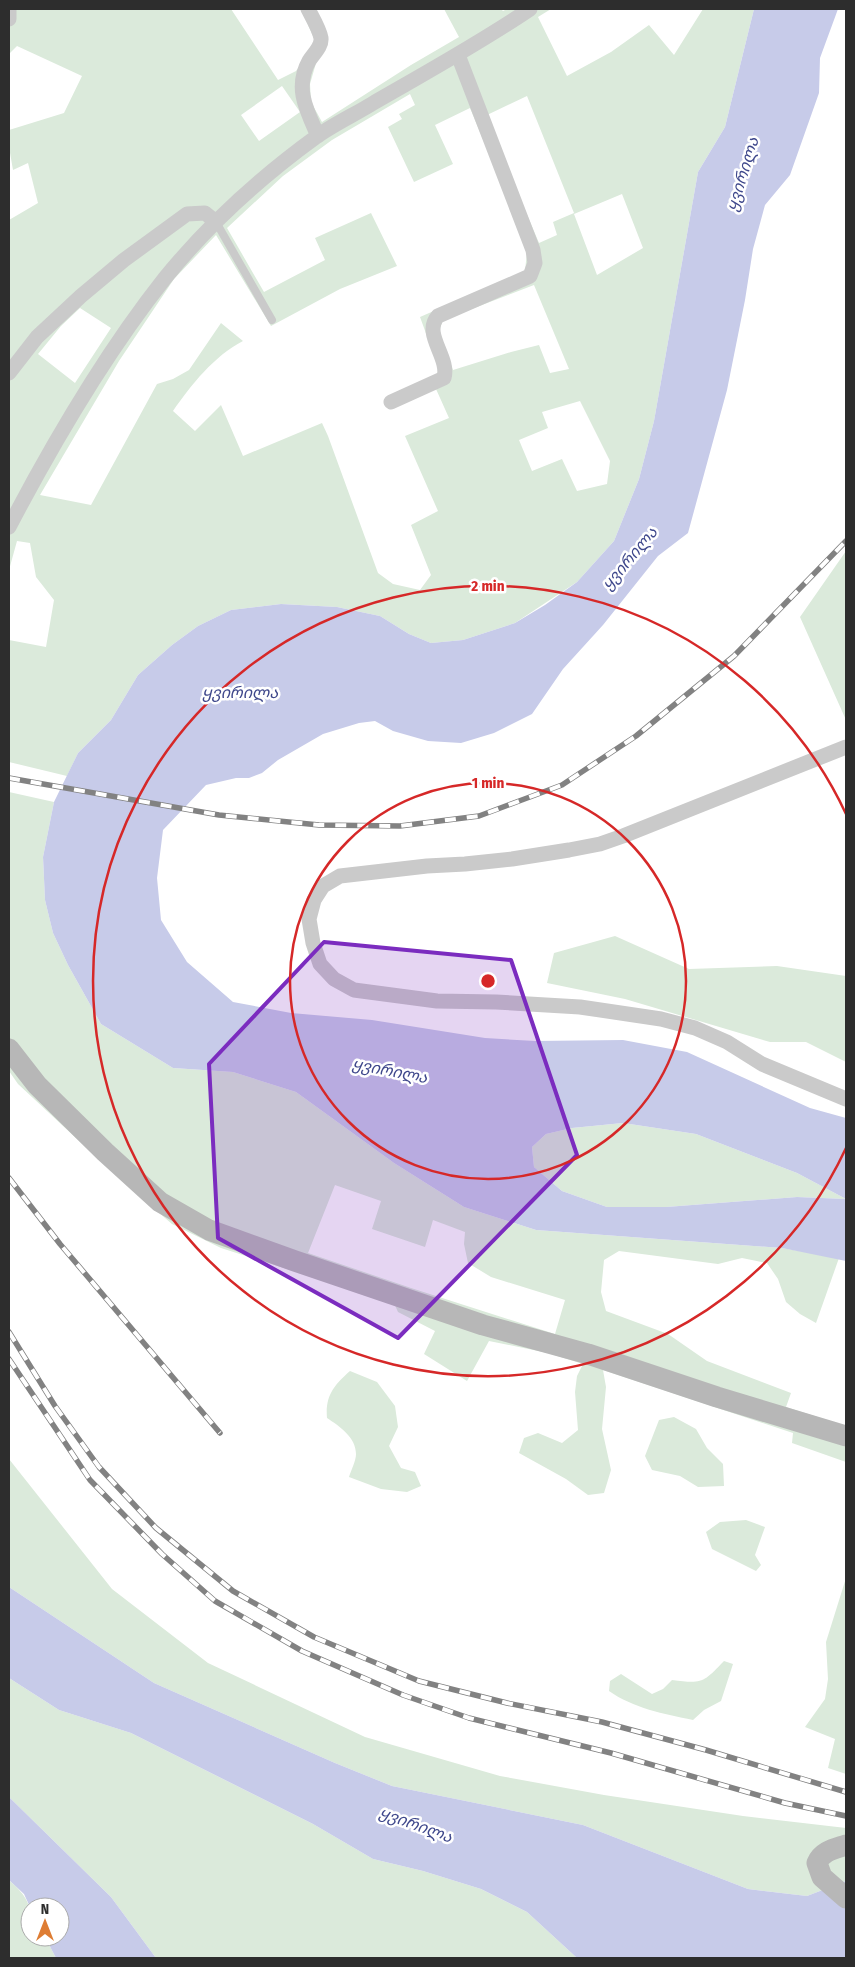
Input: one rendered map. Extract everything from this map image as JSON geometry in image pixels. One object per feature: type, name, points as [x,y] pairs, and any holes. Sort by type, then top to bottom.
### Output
[{"type":"street","points":[[308,9],[321,38],[320,46],[308,62],[303,80],[303,103],[318,136]]},
{"type":"street","points":[[9,528],[47,455],[112,350],[165,278],[216,222],[267,175],[318,136],[458,54],[530,9]]},
{"type":"street","points":[[9,10],[9,19]]},
{"type":"street","points":[[391,402],[444,378],[446,370],[432,329],[433,322],[438,316],[530,276],[535,263],[533,250],[458,54]]},
{"type":"street","points":[[9,373],[37,337],[81,296],[170,226],[187,214],[205,213],[216,222]]},
{"type":"street","points":[[846,747],[632,833],[600,844],[512,859],[340,876],[323,886],[314,900],[309,919],[313,943],[320,964],[334,979],[354,990],[437,1001],[580,1007],[661,1019],[695,1028],[728,1042],[762,1064],[846,1099]]},
{"type":"street","points":[[9,1049],[37,1085],[160,1202],[209,1230],[295,1262],[484,1325],[588,1354],[717,1397],[846,1436]]},
{"type":"street","points":[[846,1845],[826,1852],[817,1863],[822,1877],[846,1898]]},
{"type":"lane","points":[[216,222],[272,320]]},
{"type":"highlighted area","points":[[324,942],[511,960],[577,1155],[398,1338],[218,1238],[209,1064]]},
{"type":"green space","points":[[9,9],[231,9],[278,80],[296,71],[316,43],[301,9],[315,9],[327,38],[324,50],[316,63],[310,84],[311,102],[322,122],[411,65],[459,37],[444,9],[501,9],[503,11],[507,9],[551,9],[538,17],[567,76],[611,52],[649,25],[674,55],[703,9],[754,9],[725,127],[698,172],[654,421],[639,479],[614,541],[577,582],[515,623],[463,640],[431,643],[409,634],[380,616],[337,607],[281,604],[231,610],[198,626],[172,645],[138,675],[111,720],[78,753],[67,776],[9,762],[9,640],[46,647],[54,600],[36,577],[30,543],[17,541],[9,570],[9,220],[38,203],[28,163],[13,170],[9,147],[9,130],[64,113],[82,76],[17,46],[9,54]],"holes":[[[282,86],[300,112],[259,141],[241,115]],[[410,94],[415,105],[399,114],[402,119],[388,127],[414,182],[453,164],[435,125],[470,108],[516,219],[527,252],[525,271],[420,317],[439,369],[435,378],[389,397],[393,406],[436,389],[449,418],[405,436],[438,511],[411,525],[431,575],[420,590],[393,584],[378,573],[322,423],[243,456],[221,405],[195,431],[173,411],[195,381],[222,355],[243,341],[221,323],[189,370],[173,379],[157,384],[91,505],[40,495],[119,361],[174,279],[216,235],[271,326],[340,289],[397,266],[371,213],[315,238],[325,260],[264,292],[227,228],[283,176],[332,140]],[[527,96],[574,213],[553,222],[557,235],[539,243],[487,115]],[[622,194],[643,248],[597,275],[574,214]],[[534,285],[569,369],[550,373],[539,345],[453,370],[439,331],[443,320]],[[80,308],[111,328],[75,383],[38,354],[61,326]],[[580,401],[610,461],[607,484],[577,491],[562,459],[532,471],[519,440],[548,428],[542,412]]]},
{"type":"green space","points":[[846,551],[846,720],[800,617]]},
{"type":"green space","points":[[9,792],[54,802],[43,857],[45,900],[53,933],[68,965],[101,1024],[173,1068],[233,1072],[296,1092],[394,1163],[464,1207],[536,1230],[782,1248],[839,1258],[816,1323],[800,1314],[786,1302],[778,1279],[767,1263],[742,1258],[718,1264],[619,1251],[604,1260],[601,1292],[606,1311],[668,1334],[707,1361],[791,1393],[786,1407],[846,1426],[846,1462],[792,1443],[793,1433],[603,1370],[606,1387],[602,1429],[611,1470],[604,1493],[588,1495],[566,1479],[519,1453],[524,1438],[538,1433],[562,1443],[578,1430],[575,1392],[577,1376],[583,1364],[548,1353],[489,1341],[467,1381],[424,1354],[435,1331],[398,1312],[394,1303],[221,1248],[172,1224],[121,1180],[18,1084],[9,1071]],"holes":[[[335,1185],[381,1201],[372,1229],[425,1247],[433,1220],[465,1232],[464,1244],[468,1263],[491,1277],[565,1300],[555,1334],[308,1253]]]},
{"type":"green space","points":[[615,936],[689,969],[777,966],[846,976],[846,1062],[806,1042],[770,1042],[625,999],[547,983],[554,953]]},
{"type":"green space","points":[[623,1123],[696,1134],[797,1173],[846,1199],[797,1197],[666,1207],[607,1207],[562,1191],[534,1167],[532,1147],[546,1134],[572,1128]]},
{"type":"green space","points":[[350,1371],[377,1382],[395,1406],[398,1427],[389,1446],[401,1468],[415,1472],[421,1486],[407,1492],[381,1489],[349,1477],[355,1460],[355,1448],[350,1437],[327,1418],[327,1410],[332,1391]]},
{"type":"green space","points":[[674,1417],[696,1429],[707,1448],[723,1464],[724,1486],[698,1487],[680,1476],[652,1470],[645,1456],[659,1420]]},
{"type":"green space","points":[[9,1459],[112,1589],[208,1663],[365,1737],[500,1776],[604,1795],[743,1816],[846,1828],[846,1881],[807,1896],[748,1889],[583,1825],[392,1786],[335,1763],[154,1683],[9,1587]]},
{"type":"green space","points":[[746,1520],[765,1527],[755,1555],[761,1565],[756,1571],[712,1549],[706,1532],[720,1522]]},
{"type":"green space","points":[[846,1578],[846,1774],[828,1768],[835,1739],[805,1727],[825,1699],[828,1679],[826,1642]]},
{"type":"green space","points":[[724,1661],[733,1664],[721,1701],[704,1710],[693,1720],[638,1706],[609,1691],[610,1681],[621,1674],[652,1694],[663,1689],[672,1680],[696,1682],[706,1678]]},
{"type":"green space","points":[[9,1678],[59,1710],[131,1733],[313,1824],[373,1859],[423,1871],[481,1889],[527,1912],[577,1958],[156,1958],[111,1897],[9,1797]]},
{"type":"green space","points":[[9,1880],[24,1897],[20,1897],[20,1947],[50,1947],[56,1958],[9,1958]]},
{"type":"water","name":"ყვირილა","points":[[754,9],[838,9],[820,58],[819,93],[790,175],[765,205],[753,249],[727,390],[688,533],[658,556],[603,625],[563,669],[532,714],[494,733],[461,743],[428,741],[393,731],[375,721],[359,723],[323,734],[278,760],[262,773],[249,778],[236,778],[206,785],[163,830],[157,878],[161,920],[187,962],[233,1002],[291,1013],[372,1020],[485,1038],[535,1041],[623,1040],[687,1052],[810,1108],[846,1118],[846,1199],[846,1261],[782,1248],[536,1230],[464,1207],[394,1163],[296,1092],[233,1072],[173,1068],[101,1024],[68,965],[53,933],[45,900],[43,857],[54,802],[78,753],[111,720],[138,675],[172,645],[198,626],[231,610],[281,604],[337,607],[380,616],[409,634],[431,643],[463,640],[515,623],[545,605],[577,582],[614,541],[639,479],[654,421],[698,172],[725,127]],"holes":[[[623,1123],[696,1134],[797,1173],[846,1199],[797,1197],[666,1207],[607,1207],[562,1191],[534,1167],[532,1147],[546,1134],[572,1128]]]},
{"type":"water","name":"ყვირილა","points":[[9,1587],[154,1683],[335,1763],[392,1786],[583,1825],[748,1889],[807,1896],[846,1881],[846,1958],[577,1958],[527,1912],[481,1889],[423,1871],[373,1859],[313,1824],[131,1733],[59,1710],[9,1678]]},
{"type":"water","points":[[9,1797],[111,1897],[156,1958],[56,1958],[50,1947],[70,1947],[70,1897],[25,1897],[9,1880]]},
{"type":"railway","points":[[9,778],[219,815],[319,825],[400,826],[479,816],[562,785],[636,736],[734,656],[846,541]]},
{"type":"railway","points":[[9,1178],[60,1244],[220,1433]]},
{"type":"railway","points":[[9,1332],[55,1406],[99,1467],[156,1528],[233,1591],[314,1637],[419,1681],[507,1703],[602,1722],[706,1750],[846,1792]]},
{"type":"railway","points":[[9,1359],[90,1480],[162,1554],[215,1601],[302,1651],[403,1695],[469,1718],[611,1753],[785,1803],[846,1816]]}]
